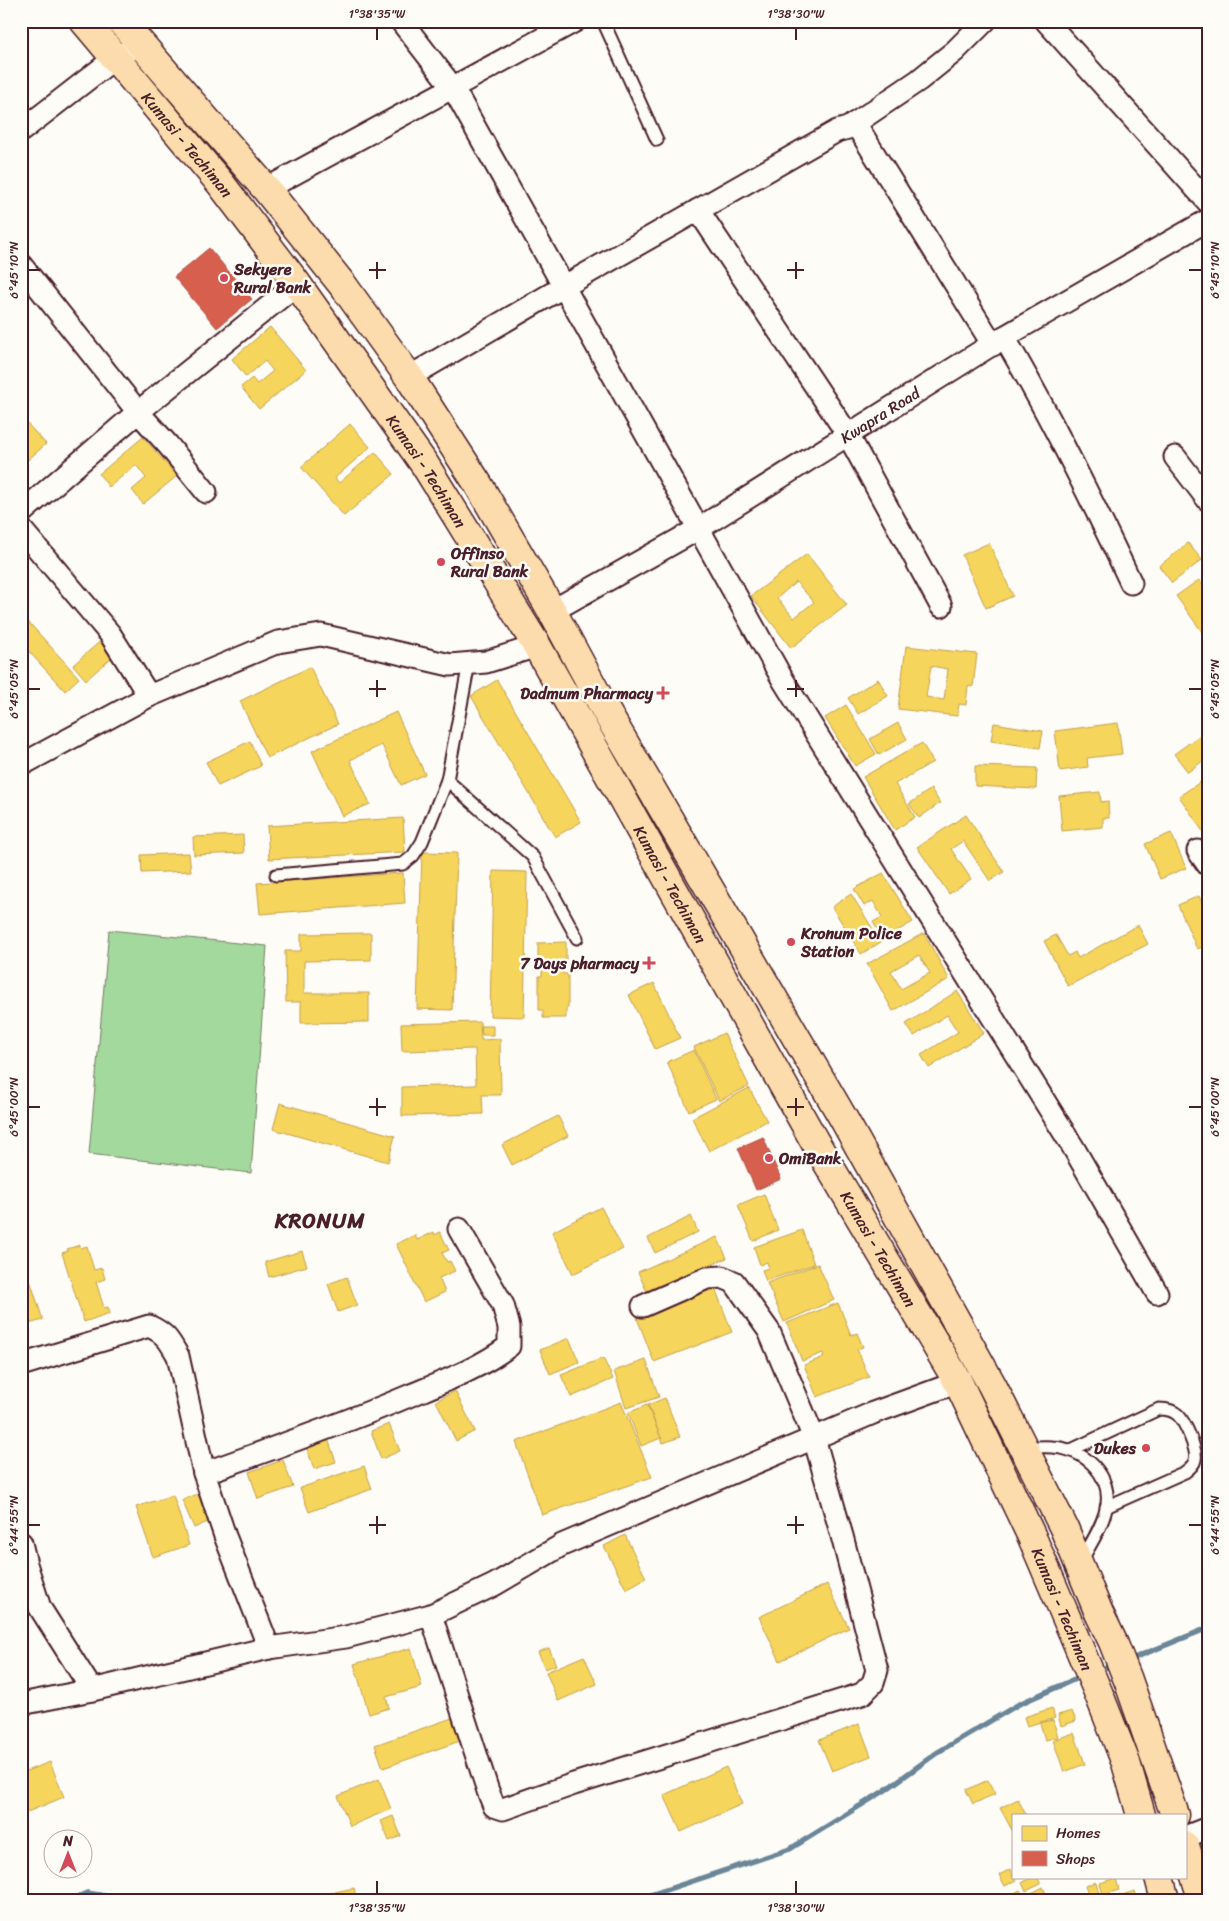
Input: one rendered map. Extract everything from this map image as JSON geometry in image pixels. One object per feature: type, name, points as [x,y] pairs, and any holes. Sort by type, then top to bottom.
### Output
[{"type":"highway","name":"Kumasi - Techiman","points":[[84,21],[221,184],[297,284],[425,465],[537,646],[815,1142],[958,1382],[1030,1535],[1098,1692],[1126,1763],[1141,1814]]},
{"type":"highway","points":[[122,21],[266,189],[345,288],[409,377],[478,484],[552,611],[607,713],[856,1142],[992,1384],[1064,1528],[1113,1642],[1175,1814]]},
{"type":"highway","points":[[1186,1849],[1203,1900]]},
{"type":"highway","points":[[1159,1878],[1165,1900]]},
{"type":"street","points":[[401,21],[453,88],[783,680],[1073,1147],[1157,1293]]},
{"type":"street","points":[[266,189],[575,21]]},
{"type":"street","points":[[409,377],[837,131],[848,128],[919,80],[955,51],[985,21]]},
{"type":"street","points":[[1046,21],[1208,202]]},
{"type":"street","points":[[21,131],[115,58],[142,44]]},
{"type":"street","points":[[855,123],[998,341],[1040,398],[1099,515],[1131,584]]},
{"type":"street","points":[[698,210],[848,435],[942,606]]},
{"type":"street","name":"Kwapra Road","points":[[552,611],[698,529],[998,341],[1208,220]]},
{"type":"street","points":[[21,265],[138,412],[206,492]]},
{"type":"street","points":[[21,513],[138,412],[297,284]]},
{"type":"street","points":[[1175,457],[1208,500]]},
{"type":"street","points":[[21,529],[110,634],[149,696]]},
{"type":"street","points":[[21,765],[149,696],[278,642],[321,635],[450,664],[486,662],[537,646]]},
{"type":"street","points":[[204,1473],[350,1421],[472,1370],[492,1360],[510,1346],[510,1327],[504,1305],[459,1229]]},
{"type":"street","points":[[431,1615],[488,1791],[494,1806],[502,1809],[574,1784],[862,1694],[873,1683],[877,1670],[814,1438],[769,1331],[734,1282],[722,1277],[707,1278],[643,1306]]},
{"type":"street","points":[[21,1365],[149,1326],[161,1332],[169,1339],[178,1356],[204,1473],[225,1536],[269,1648]]},
{"type":"street","points":[[21,1704],[92,1690],[269,1648],[346,1638],[431,1615],[494,1585],[562,1545],[873,1413],[958,1382]]},
{"type":"street","points":[[21,1542],[40,1608],[92,1690]]},
{"type":"street","points":[[1186,1837],[1208,1828]]},
{"type":"lane","points":[[604,21],[657,140]]},
{"type":"lane","points":[[276,875],[403,864],[413,856],[422,842],[446,780],[469,663]]},
{"type":"lane","points":[[446,780],[533,857],[577,938]]},
{"type":"lane","points":[[1071,1450],[1159,1409],[1172,1411],[1182,1420],[1196,1451],[1196,1460],[1192,1466],[1185,1472],[1106,1507]]},
{"type":"lane","points":[[1024,1448],[1054,1446],[1071,1450],[1088,1460],[1100,1472],[1106,1488],[1106,1507],[1092,1542],[1079,1565]]},
{"type":"green space","points":[[109,930],[267,946],[251,1173],[89,1154]]},
{"type":"building: Homes","points":[[270,327],[306,370],[259,409],[241,387],[252,378],[257,384],[273,371],[265,361],[246,377],[232,359]]},
{"type":"building: Homes","points":[[21,417],[46,444],[21,466]]},
{"type":"building: Homes","points":[[350,424],[370,447],[335,478],[339,483],[375,452],[394,474],[344,516],[301,467]]},
{"type":"building: Homes","points":[[143,437],[177,476],[143,504],[132,490],[146,478],[136,465],[109,487],[99,474]]},
{"type":"building: Homes","points":[[989,543],[1013,596],[986,608],[962,555]]},
{"type":"building: Homes","points":[[1188,543],[1202,560],[1172,583],[1159,566]]},
{"type":"building: Homes","points":[[807,554],[847,605],[791,648],[751,596]],"holes":[[[796,582],[814,602],[794,618],[777,598]]]},
{"type":"building: Homes","points":[[1199,580],[1208,591],[1208,640],[1176,596]]},
{"type":"building: Homes","points":[[22,615],[79,678],[65,691],[21,643]]},
{"type":"building: Homes","points":[[105,637],[118,652],[86,680],[73,665]]},
{"type":"building: Homes","points":[[906,646],[977,654],[973,687],[968,686],[966,705],[959,704],[957,716],[898,709]],"holes":[[[931,666],[948,669],[944,700],[926,697]]]},
{"type":"building: Homes","points":[[310,667],[338,724],[267,758],[240,701]]},
{"type":"building: Homes","points":[[878,679],[888,696],[858,714],[848,698]]},
{"type":"building: Homes","points":[[497,680],[581,822],[555,837],[471,696]]},
{"type":"building: Homes","points":[[846,705],[876,754],[855,766],[825,718]]},
{"type":"building: Homes","points":[[396,712],[425,774],[401,785],[382,745],[350,760],[370,804],[342,816],[312,751]]},
{"type":"building: Homes","points":[[898,723],[907,739],[879,755],[870,739]]},
{"type":"building: Homes","points":[[994,723],[1043,731],[1040,748],[991,741]]},
{"type":"building: Homes","points":[[1118,723],[1122,754],[1087,758],[1088,767],[1060,771],[1055,731]]},
{"type":"building: Homes","points":[[1207,730],[1208,757],[1188,772],[1174,754]]},
{"type":"building: Homes","points":[[250,741],[261,766],[218,786],[206,762]]},
{"type":"building: Homes","points":[[922,743],[933,762],[895,784],[915,817],[895,830],[863,777]]},
{"type":"building: Homes","points":[[975,766],[1037,768],[1036,789],[975,786]]},
{"type":"building: Homes","points":[[1208,777],[1208,839],[1179,796]]},
{"type":"building: Homes","points":[[931,789],[940,803],[919,818],[909,804]]},
{"type":"building: Homes","points":[[1100,792],[1101,802],[1108,801],[1109,818],[1103,818],[1103,827],[1062,831],[1059,796]]},
{"type":"building: Homes","points":[[966,815],[1004,872],[990,881],[963,841],[951,849],[971,879],[949,894],[917,847]]},
{"type":"building: Homes","points":[[403,818],[405,852],[269,859],[267,826]]},
{"type":"building: Homes","points":[[1171,833],[1186,868],[1160,879],[1145,844]]},
{"type":"building: Homes","points":[[243,835],[244,853],[194,855],[193,837]]},
{"type":"building: Homes","points":[[422,852],[457,853],[452,1010],[417,1009]]},
{"type":"building: Homes","points":[[189,853],[191,871],[142,873],[141,855]]},
{"type":"building: Homes","points":[[493,871],[527,872],[524,1017],[490,1016]]},
{"type":"building: Homes","points":[[403,873],[405,903],[260,914],[257,883]]},
{"type":"building: Homes","points":[[883,873],[913,922],[883,939],[873,922],[882,917],[873,901],[864,906],[854,889]]},
{"type":"building: Homes","points":[[851,894],[881,942],[861,954],[832,907]]},
{"type":"building: Homes","points":[[1199,896],[1208,915],[1208,945],[1197,949],[1178,905]]},
{"type":"building: Homes","points":[[1138,925],[1148,944],[1068,986],[1044,941],[1056,935],[1068,956],[1075,952],[1078,958]]},
{"type":"building: Homes","points":[[371,933],[371,960],[304,961],[304,993],[369,993],[369,1022],[301,1023],[301,1002],[286,1002],[285,951],[301,951],[301,934]]},
{"type":"building: Homes","points":[[924,933],[949,979],[893,1011],[867,964]],"holes":[[[919,955],[930,973],[901,989],[891,971]]]},
{"type":"building: Homes","points":[[566,942],[566,960],[563,960],[563,974],[568,974],[568,1008],[566,1008],[566,1018],[543,1018],[543,1010],[539,1010],[539,976],[542,976],[542,961],[538,961],[538,943]]},
{"type":"building: Homes","points":[[654,983],[680,1038],[655,1049],[629,995]]},
{"type":"building: Homes","points":[[957,991],[984,1033],[929,1068],[921,1055],[958,1032],[947,1015],[914,1036],[906,1024]]},
{"type":"building: Homes","points":[[480,1022],[481,1040],[500,1039],[501,1095],[482,1095],[483,1114],[402,1116],[402,1087],[476,1085],[475,1049],[402,1051],[401,1024]]},
{"type":"building: Homes","points":[[481,1026],[493,1026],[493,1035],[482,1035]]},
{"type":"building: Homes","points":[[724,1033],[749,1086],[719,1101],[694,1047]]},
{"type":"building: Homes","points":[[694,1050],[716,1099],[689,1111],[667,1062]]},
{"type":"building: Homes","points":[[749,1088],[767,1121],[709,1151],[692,1118]]},
{"type":"building: Homes","points":[[280,1103],[395,1136],[388,1162],[273,1129]]},
{"type":"building: Homes","points":[[558,1116],[568,1136],[512,1165],[502,1145]]},
{"type":"building: Homes","points":[[764,1194],[778,1230],[753,1241],[738,1205]]},
{"type":"building: Homes","points":[[601,1207],[623,1249],[573,1274],[552,1232]]},
{"type":"building: Homes","points":[[691,1216],[698,1232],[655,1253],[648,1238]]},
{"type":"building: Homes","points":[[802,1230],[814,1264],[766,1281],[762,1270],[769,1268],[767,1262],[760,1265],[754,1247]]},
{"type":"building: Homes","points":[[434,1232],[435,1235],[440,1232],[449,1250],[442,1253],[447,1262],[450,1261],[455,1271],[439,1278],[445,1292],[424,1302],[396,1244],[415,1235],[417,1240]]},
{"type":"building: Homes","points":[[717,1237],[727,1258],[693,1272],[683,1286],[680,1278],[647,1292],[638,1272]]},
{"type":"building: Homes","points":[[80,1245],[81,1248],[87,1246],[94,1270],[102,1268],[105,1279],[96,1282],[104,1308],[108,1307],[110,1313],[84,1322],[62,1253],[68,1251],[67,1249]]},
{"type":"building: Homes","points":[[302,1251],[307,1266],[269,1277],[265,1262]]},
{"type":"building: Homes","points":[[818,1264],[834,1300],[784,1322],[767,1283]]},
{"type":"building: Homes","points":[[29,1277],[43,1320],[21,1326],[21,1280]]},
{"type":"building: Homes","points":[[347,1277],[357,1305],[338,1312],[328,1284]]},
{"type":"building: Homes","points":[[715,1288],[732,1332],[654,1362],[637,1318]]},
{"type":"building: Homes","points":[[838,1303],[851,1335],[857,1333],[863,1347],[857,1349],[869,1377],[817,1397],[804,1365],[824,1357],[823,1353],[802,1361],[787,1323]]},
{"type":"building: Homes","points":[[569,1338],[579,1362],[550,1374],[540,1350]]},
{"type":"building: Homes","points":[[603,1358],[613,1379],[571,1397],[561,1375]]},
{"type":"building: Homes","points":[[646,1360],[659,1397],[626,1408],[614,1371]]},
{"type":"building: Homes","points":[[455,1391],[475,1431],[456,1441],[436,1401]]},
{"type":"building: Homes","points":[[665,1398],[680,1437],[663,1443],[648,1405]]},
{"type":"building: Homes","points":[[621,1402],[652,1477],[542,1515],[516,1442]]},
{"type":"building: Homes","points":[[647,1405],[661,1438],[641,1446],[628,1413]]},
{"type":"building: Homes","points":[[389,1424],[400,1451],[381,1459],[371,1431]]},
{"type":"building: Homes","points":[[327,1436],[336,1462],[314,1469],[305,1443]]},
{"type":"building: Homes","points":[[283,1460],[293,1487],[258,1499],[249,1472]]},
{"type":"building: Homes","points":[[364,1466],[372,1489],[309,1512],[300,1488]]},
{"type":"building: Homes","points":[[198,1494],[210,1521],[194,1528],[182,1500]]},
{"type":"building: Homes","points":[[173,1495],[189,1545],[153,1557],[136,1507]]},
{"type":"building: Homes","points":[[625,1535],[646,1578],[626,1589],[604,1546]]},
{"type":"building: Homes","points":[[827,1584],[849,1628],[780,1661],[759,1617]]},
{"type":"building: Homes","points":[[411,1648],[422,1687],[386,1697],[389,1708],[369,1714],[354,1664]]},
{"type":"building: Homes","points":[[549,1648],[556,1665],[545,1669],[538,1652]]},
{"type":"building: Homes","points":[[584,1656],[597,1684],[558,1701],[546,1672]]},
{"type":"building: Homes","points":[[1052,1708],[1055,1718],[1027,1726],[1024,1717]]},
{"type":"building: Homes","points":[[1072,1711],[1076,1721],[1061,1726],[1058,1715]]},
{"type":"building: Homes","points":[[452,1718],[460,1741],[383,1768],[375,1745]]},
{"type":"building: Homes","points":[[1053,1720],[1058,1737],[1045,1740],[1040,1723]]},
{"type":"building: Homes","points":[[859,1724],[871,1756],[832,1771],[819,1740]]},
{"type":"building: Homes","points":[[1074,1733],[1085,1764],[1064,1772],[1053,1740]]},
{"type":"building: Homes","points":[[50,1762],[64,1797],[25,1813],[21,1803],[21,1773]]},
{"type":"building: Homes","points":[[726,1767],[742,1804],[681,1832],[664,1795]]},
{"type":"building: Homes","points":[[379,1779],[391,1809],[350,1826],[338,1796]]},
{"type":"building: Homes","points":[[988,1780],[995,1794],[973,1804],[966,1790]]},
{"type":"building: Homes","points":[[1018,1799],[1026,1814],[1012,1814],[1012,1830],[1000,1808]]},
{"type":"building: Homes","points":[[393,1816],[401,1836],[389,1841],[381,1821]]},
{"type":"building: Homes","points":[[1011,1869],[1012,1878],[1017,1880],[1005,1886],[999,1875]]},
{"type":"building: Homes","points":[[1030,1878],[1038,1878],[1041,1884],[1026,1891],[1022,1883]]},
{"type":"building: Homes","points":[[1116,1878],[1119,1890],[1103,1895],[1100,1883]]},
{"type":"building: Homes","points":[[1096,1882],[1100,1896],[1090,1900],[1085,1886]]},
{"type":"building: Homes","points":[[1043,1887],[1047,1896],[1040,1900],[1030,1900],[1028,1895]]},
{"type":"building: Homes","points":[[354,1888],[357,1900],[326,1900],[325,1894]]},
{"type":"building: Homes","points":[[1020,1890],[1025,1900],[1011,1900],[1009,1896]]},
{"type":"building: Homes","points":[[1135,1891],[1138,1900],[1113,1900],[1112,1898]]},
{"type":"building: Shops","points":[[209,248],[252,299],[217,328],[174,277]]},
{"type":"building: Shops","points":[[763,1137],[781,1179],[756,1190],[738,1148]]},
{"type":"waterway","points":[[1129,1660],[1208,1628]]},
{"type":"waterway","points":[[1096,1671],[1115,1664]]},
{"type":"waterway","points":[[635,1900],[790,1849],[884,1791],[938,1752],[1019,1704],[1082,1676]]},
{"type":"waterway","points":[[71,1900],[87,1893],[131,1900]]},
{"type":"place","name":"Sekyere Rural Bank","points":[[224,278]]},
{"type":"place","name":"Offinso Rural Bank","points":[[441,562]]},
{"type":"place","name":"Dadmum Pharmacy","points":[[663,693]]},
{"type":"place","name":"Kronum Police Station","points":[[791,942]]},
{"type":"place","name":"7 Days pharmacy","points":[[649,963]]},
{"type":"place","name":"OmiBank","points":[[769,1158]]},
{"type":"place","name":"Dukes","points":[[1146,1448]]},
{"type":"district","name":"KRONUM","points":[[320,1221]]}]
